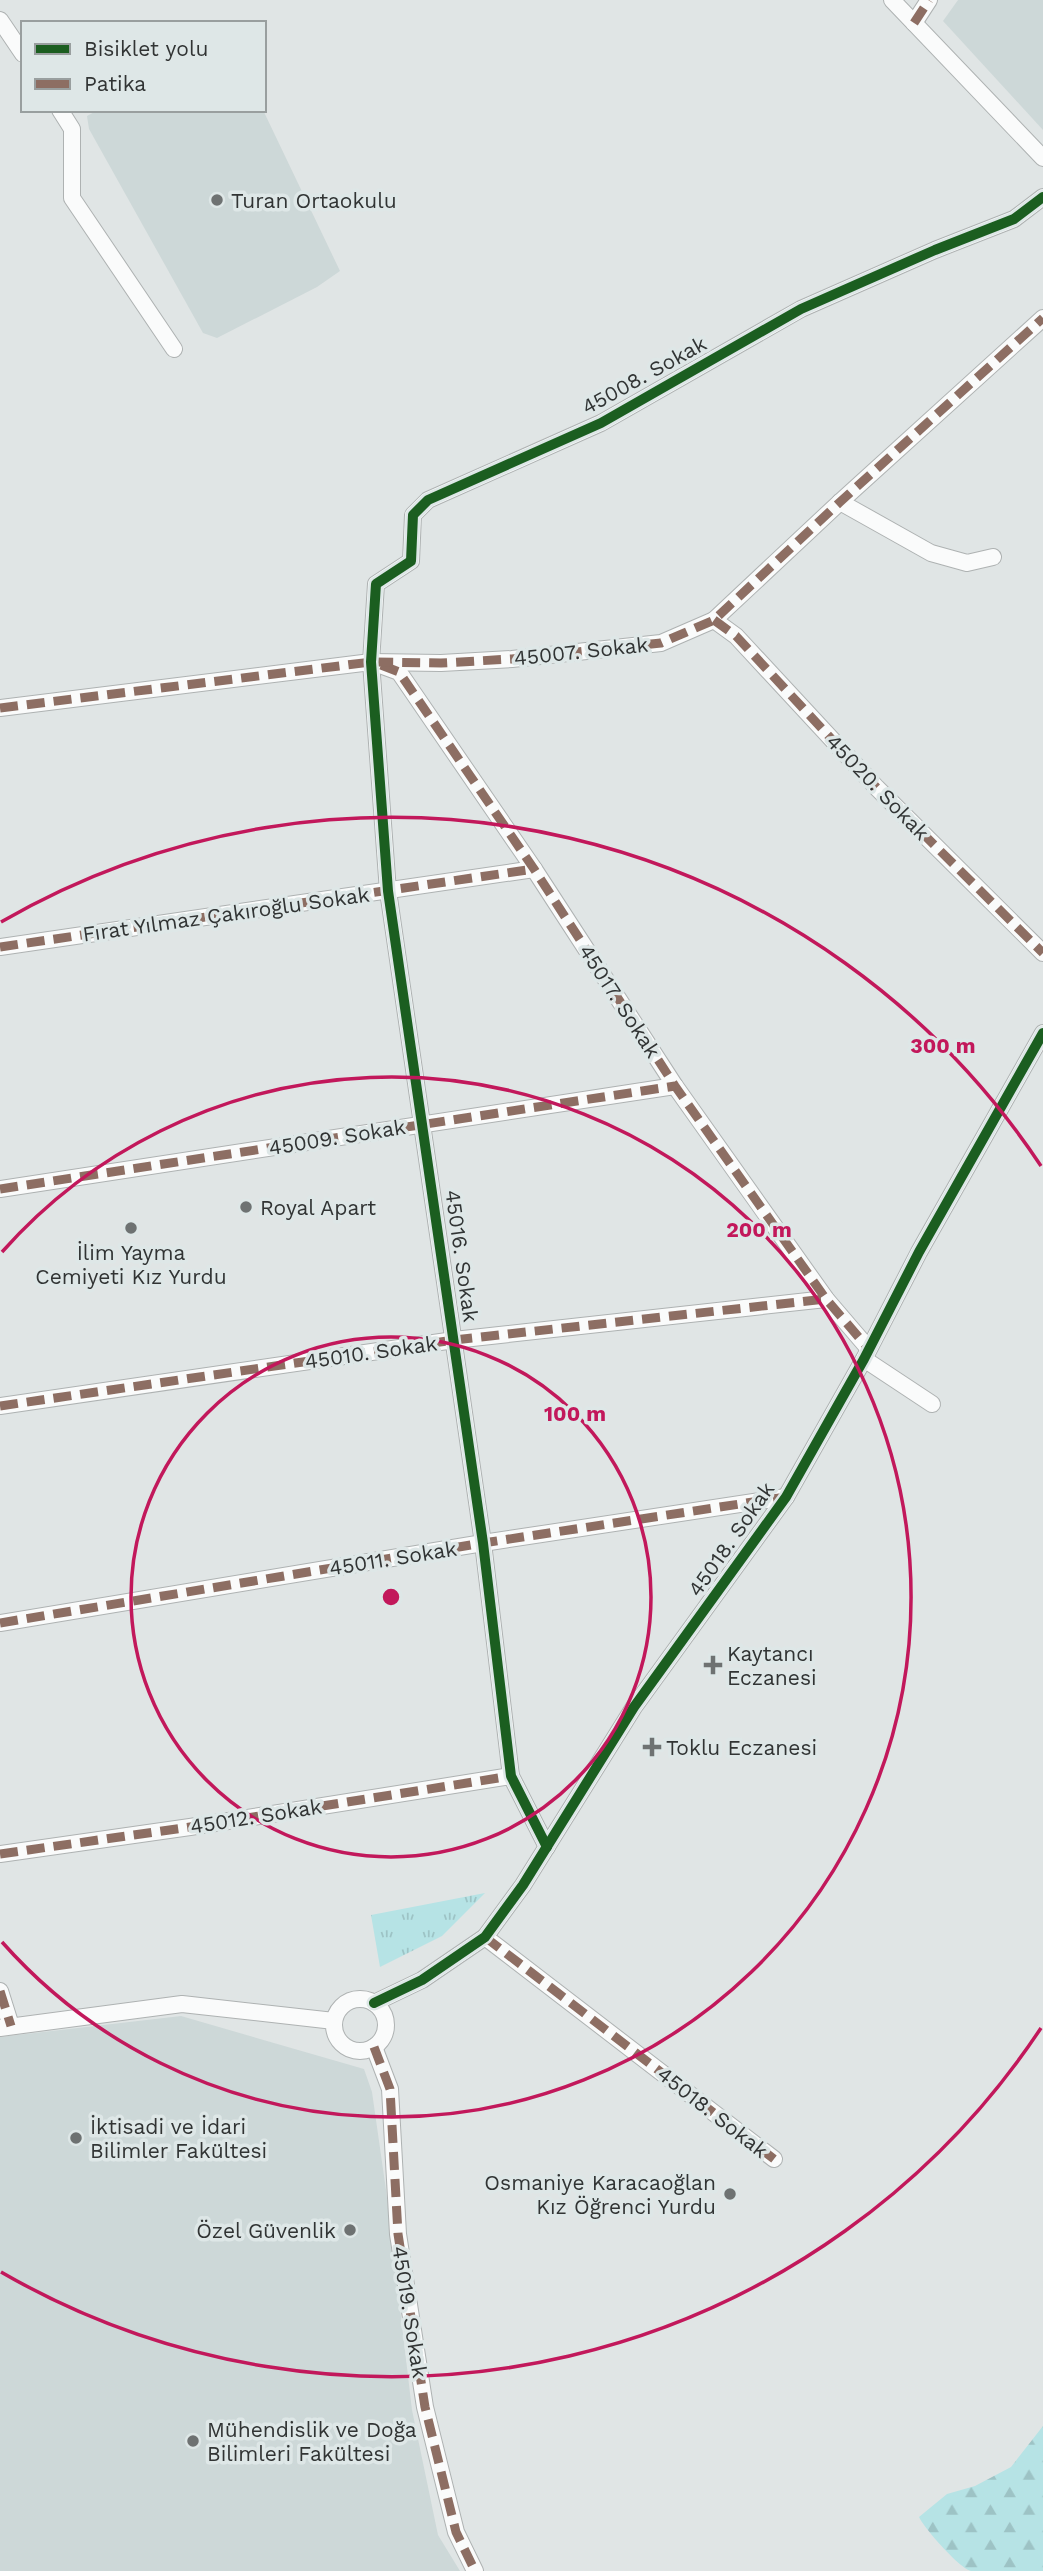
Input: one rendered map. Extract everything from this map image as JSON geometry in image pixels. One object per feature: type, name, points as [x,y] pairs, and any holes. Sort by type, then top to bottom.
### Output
[{"type":"street","points":[[892,0],[1043,158]]},
{"type":"street","points":[[914,23],[929,0]]},
{"type":"street","points":[[0,20],[21,51]]},
{"type":"street","points":[[61,112],[72,129],[72,198],[174,349]]},
{"type":"street","name":"45008. Sokak","points":[[371,662],[376,584],[411,561],[413,515],[428,500],[601,423],[801,309],[935,250],[1014,219],[1043,197]]},
{"type":"street","name":"45007. Sokak","points":[[0,708],[371,662],[441,663],[512,659],[661,643],[714,620],[1043,318]]},
{"type":"street","points":[[840,502],[931,553],[967,563],[993,557]]},
{"type":"street","name":"45020. Sokak","points":[[714,620],[736,636],[877,788],[1043,953]]},
{"type":"street","name":"45017. Sokak","points":[[371,662],[399,672],[534,869],[675,1086],[866,1353],[932,1404]]},
{"type":"street","name":"45016. Sokak","points":[[371,662],[388,891],[484,1543],[511,1776],[547,1847]]},
{"type":"street","name":"Fırat Yılmaz Çakıroğlu Sokak","points":[[0,947],[534,869]]},
{"type":"street","name":"45018. Sokak","points":[[374,2003],[422,1980],[485,1937],[547,1847],[634,1707],[786,1497],[919,1252],[1043,1033]]},
{"type":"street","name":"45009. Sokak","points":[[0,1189],[675,1086]]},
{"type":"street","name":"45010. Sokak","points":[[0,1406],[454,1340],[826,1299]]},
{"type":"street","name":"45011. Sokak","points":[[0,1623],[484,1543],[786,1497]]},
{"type":"street","name":"45012. Sokak","points":[[0,1854],[511,1776]]},
{"type":"street","name":"45018. Sokak","points":[[485,1937],[774,2159]]},
{"type":"street","points":[[0,1991],[5,2027],[182,2004],[334,2021]]},
{"type":"street","points":[[358,1999],[374,2003],[380,2009],[386,2025],[380,2041],[374,2047],[358,2051],[342,2044],[334,2030],[334,2021],[342,2006],[358,1999]]},
{"type":"street","name":"45019. Sokak","points":[[374,2047],[390,2089],[398,2234],[425,2407],[456,2532],[475,2571]]},
{"type":"shaded area","points":[[958,0],[1043,0],[1043,130],[943,21]]},
{"type":"shaded area","name":"Turan Ortaokulu","points":[[94,112],[264,112],[340,271],[317,287],[217,338],[203,333],[89,129],[87,116]]},
{"type":"shaded area","points":[[181,2016],[364,2069],[372,2092],[386,2190],[412,2410],[438,2535],[460,2571],[0,2571],[0,2037]]},
{"type":"green space","points":[[485,1893],[442,1936],[380,1967],[371,1915]]},
{"type":"green space","points":[[1043,2426],[1043,2571],[971,2571],[942,2547],[919,2517],[947,2494],[975,2486],[1011,2467]]},
{"type":"marked path","points":[[914,23],[929,0]]},
{"type":"marked path","points":[[0,708],[371,662],[441,663],[512,659],[661,643],[714,620],[1043,318]]},
{"type":"marked path","points":[[714,620],[736,636],[877,788],[1043,953]]},
{"type":"marked path","points":[[381,665],[399,672],[534,869],[675,1086],[826,1299],[868,1348]]},
{"type":"marked path","points":[[0,947],[534,869]]},
{"type":"marked path","points":[[0,1189],[675,1086]]},
{"type":"marked path","points":[[0,1406],[454,1340],[826,1299]]},
{"type":"marked path","points":[[0,1623],[483,1543],[786,1497]]},
{"type":"marked path","points":[[0,1854],[511,1776]]},
{"type":"marked path","points":[[485,1937],[774,2159]]},
{"type":"marked path","points":[[0,1991],[11,2026]]},
{"type":"marked path","points":[[374,2047],[390,2089],[398,2234],[425,2407],[456,2532],[475,2571]]},
{"type":"cycle path","points":[[547,1847],[511,1776],[483,1543],[388,891],[371,662],[376,584],[411,561],[413,515],[428,500],[601,423],[801,309],[935,250],[1014,219],[1043,197]]},
{"type":"cycle path","points":[[374,2003],[422,1980],[485,1937],[523,1885],[634,1707],[786,1497],[864,1359],[919,1252],[1043,1033]]},
{"type":"place","name":"Turan Ortaokulu","points":[[217,200]]},
{"type":"place","name":"Royal Apart","points":[[246,1207]]},
{"type":"place","name":"İlim Yayma Cemiyeti Kız Yurdu","points":[[131,1228]]},
{"type":"place","name":"Kaytancı Eczanesi","points":[[713,1665]]},
{"type":"place","name":"Toklu Eczanesi","points":[[652,1747]]},
{"type":"place","name":"İktisadi ve İdari Bilimler Fakültesi","points":[[76,2138]]},
{"type":"place","name":"Osmaniye Karacaoğlan Kız Öğrenci Yurdu","points":[[730,2194]]},
{"type":"place","name":"Özel Güvenlik","points":[[350,2230]]},
{"type":"place","name":"Mühendislik ve Doğa Bilimleri Fakültesi","points":[[193,2441]]}]
